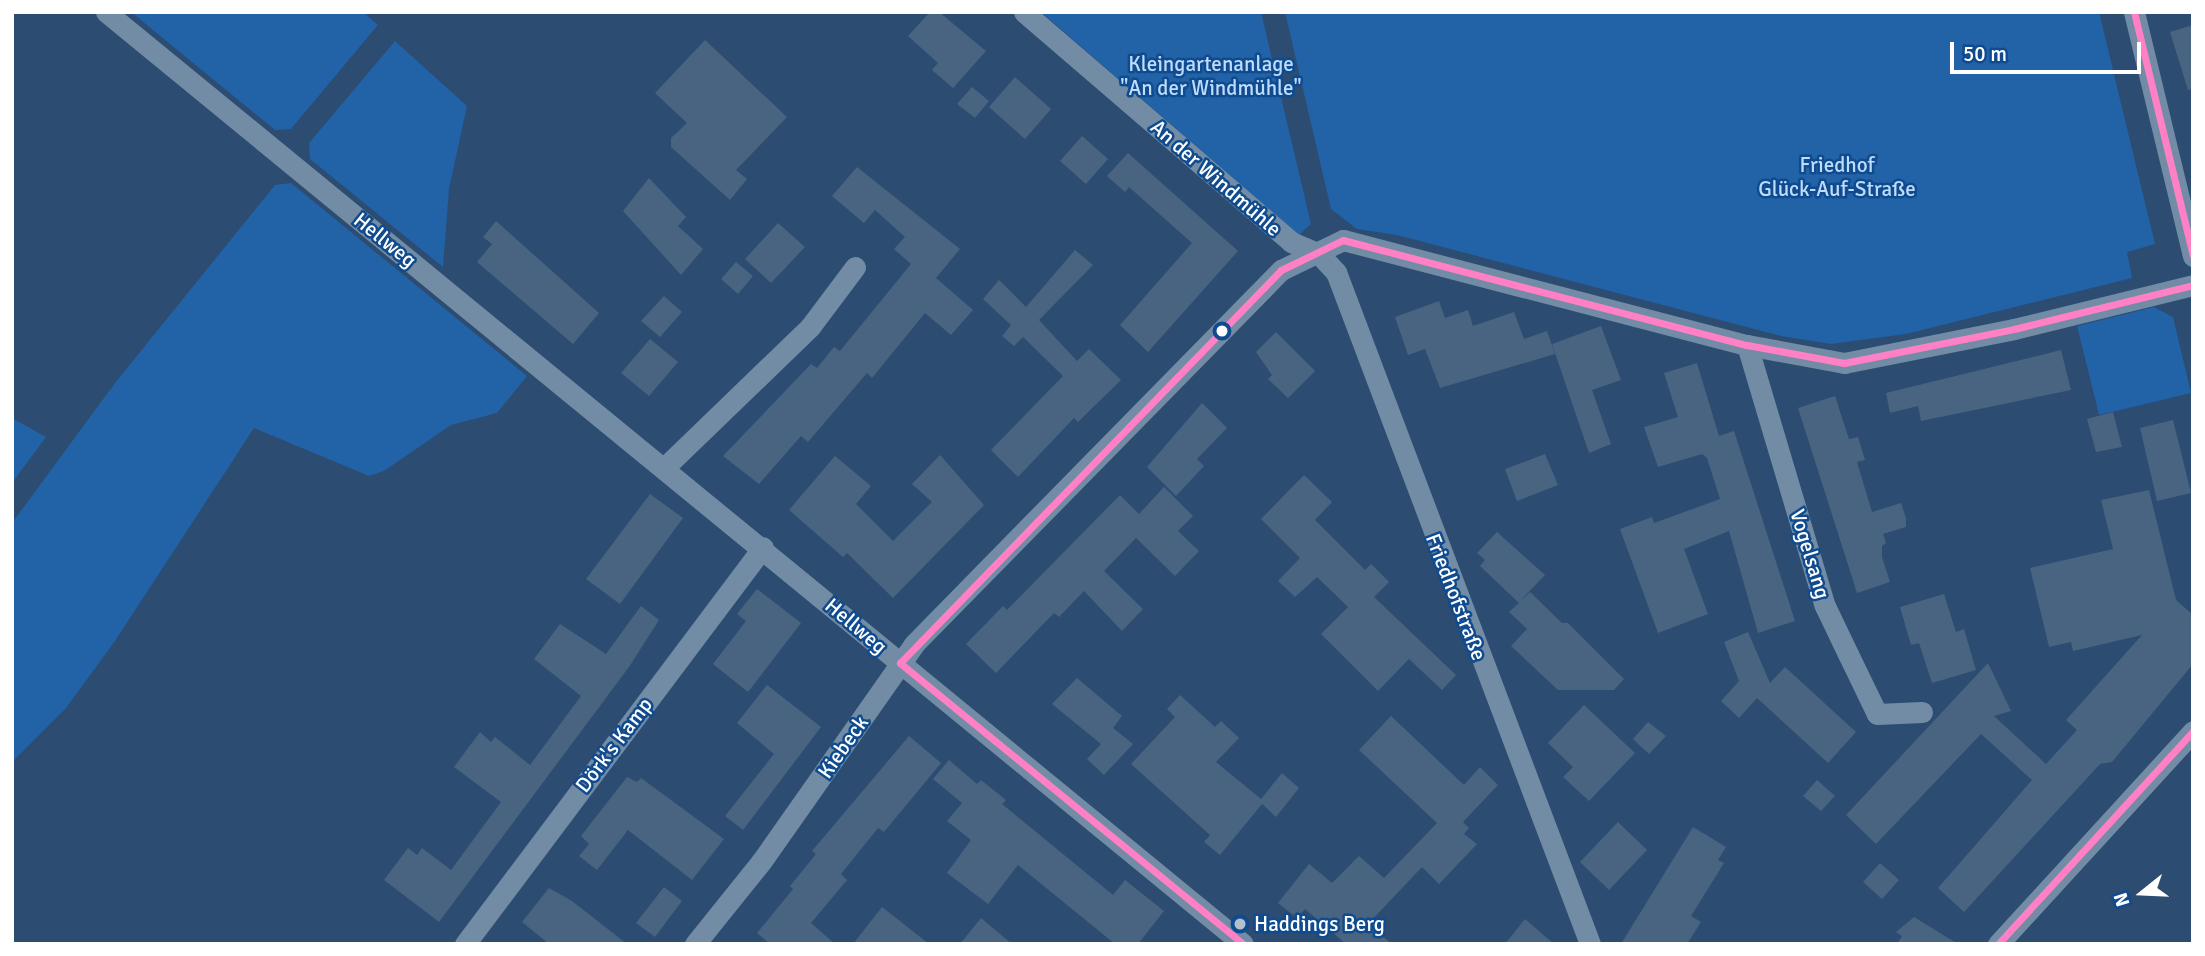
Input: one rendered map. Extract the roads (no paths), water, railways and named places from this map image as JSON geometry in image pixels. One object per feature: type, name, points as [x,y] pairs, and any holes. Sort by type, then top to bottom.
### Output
[{"type":"street","name":"Hellweg","points":[[106,12],[763,547],[1243,944]]},
{"type":"street","name":"An der Windmühle","points":[[1024,12],[1291,242],[1318,254]]},
{"type":"street","points":[[2134,12],[2193,256]]},
{"type":"street","name":"Kiebeck","points":[[695,944],[777,840],[914,644],[1281,270],[1343,240],[1747,345],[1844,363],[2014,329],[2193,285]]},
{"type":"street","name":"Friedhofstraße","points":[[1318,254],[1336,271],[1590,944]]},
{"type":"street","points":[[664,468],[810,327],[855,267]]},
{"type":"street","name":"Vogelsang","points":[[1747,345],[1825,606],[1877,714],[1922,712]]},
{"type":"street","name":"Dörk's Kamp","points":[[465,944],[763,547]]},
{"type":"street","points":[[1998,944],[2193,731]]},
{"type":"place","name":"Haddings Berg","points":[[1240,924]]},
{"type":"park label","name":"Kleingartenanlage \"An der Windmühle\"","points":[[1211,76]]},
{"type":"park label","name":"Friedhof Glück-Auf-Straße","points":[[1837,177]]}]
